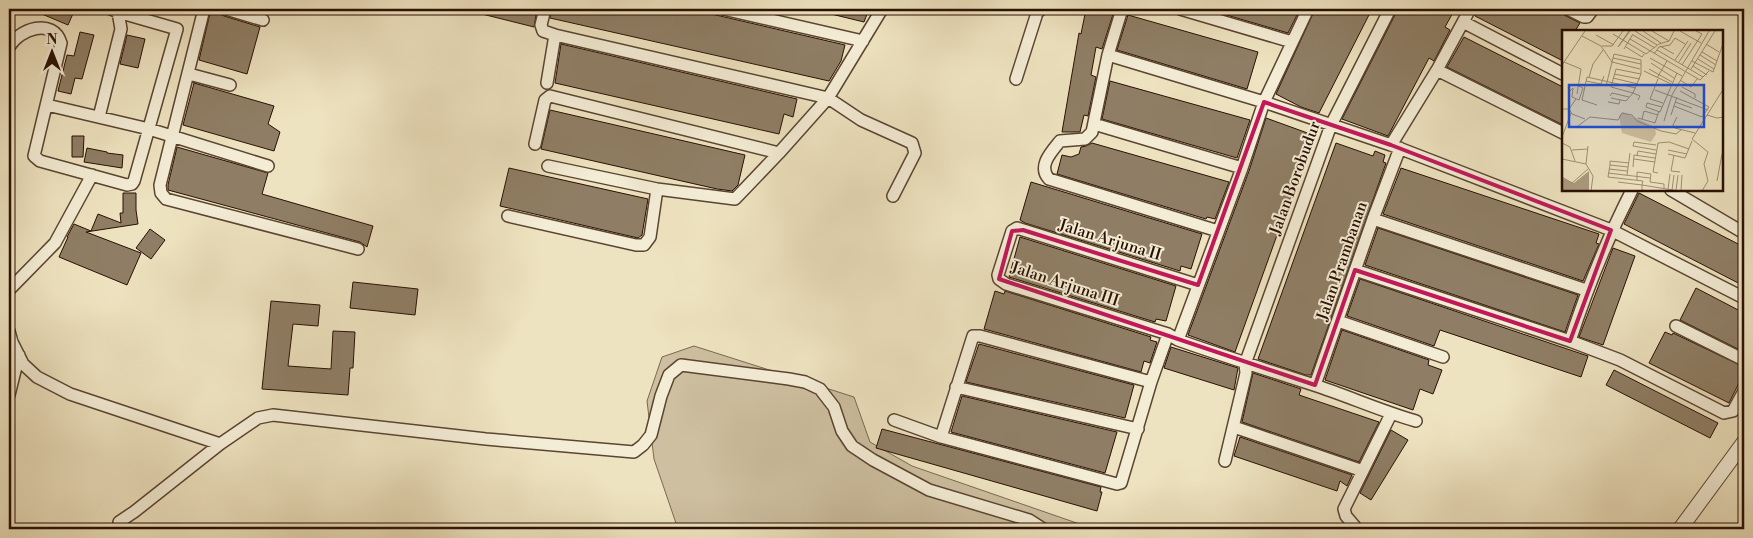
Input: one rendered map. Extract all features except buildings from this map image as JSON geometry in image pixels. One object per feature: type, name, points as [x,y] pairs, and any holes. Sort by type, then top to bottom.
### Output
[{"type":"street","points":[[204,9],[160,185],[161,193],[166,199],[358,249]]},
{"type":"street","points":[[226,9],[263,20]]},
{"type":"street","points":[[545,9],[541,25],[543,31],[555,36],[828,98],[861,120],[912,143],[915,153],[893,196]]},
{"type":"street","points":[[723,9],[864,41]]},
{"type":"street","points":[[548,166],[658,189],[735,199],[828,98],[882,9]]},
{"type":"street","points":[[1016,79],[1041,9]]},
{"type":"street","points":[[1122,9],[1108,55],[1092,132],[1085,139],[1060,141],[1052,151],[1044,167],[1044,174],[1049,179],[1218,231]]},
{"type":"street","points":[[1180,9],[1292,42]]},
{"type":"street","points":[[894,420],[941,437],[1117,484],[1121,483],[1150,382],[1198,284],[1242,168],[1264,102],[1308,9]]},
{"type":"street","name":"Jalan Borobudur","points":[[1225,461],[1246,374],[1245,364],[1331,125],[1390,9]]},
{"type":"street","name":"Jalan Prambanan","points":[[1315,386],[1373,219],[1395,147],[1470,9]]},
{"type":"street","points":[[1568,9],[1584,17],[1587,17],[1593,9]]},
{"type":"street","points":[[99,116],[122,29],[115,11]]},
{"type":"street","points":[[10,41],[26,31],[36,28],[52,31],[58,35],[61,43],[34,156],[40,161],[128,185],[132,184],[150,130],[177,29],[115,11]]},
{"type":"street","points":[[1463,22],[1562,73]]},
{"type":"street","points":[[547,83],[555,36]]},
{"type":"street","points":[[1108,55],[1264,102],[1395,147],[1611,230],[1744,298]]},
{"type":"street","points":[[1437,70],[1562,132]]},
{"type":"street","points":[[188,74],[230,85]]},
{"type":"street","points":[[535,144],[545,100],[550,96],[779,153]]},
{"type":"street","points":[[47,106],[99,116],[268,166]]},
{"type":"street","points":[[1094,124],[1242,168]]},
{"type":"street","points":[[9,290],[55,243],[92,175]]},
{"type":"street","points":[[508,216],[636,245],[644,245],[650,237],[658,189]]},
{"type":"street","points":[[1570,341],[1586,290],[1611,230],[1631,191]]},
{"type":"street","points":[[1673,191],[1744,233]]},
{"type":"street","points":[[1373,219],[1586,290]]},
{"type":"street","name":"Jalan Arjuna II","points":[[1012,231],[1017,228],[1198,284]]},
{"type":"street","name":"Jalan Arjuna III","points":[[1012,231],[998,275],[999,279],[1006,284],[1173,337]]},
{"type":"street","points":[[1355,270],[1570,341],[1620,360],[1724,413],[1733,411],[1744,391]]},
{"type":"street","points":[[1338,322],[1443,357]]},
{"type":"street","points":[[1676,326],[1744,360]]},
{"type":"street","points":[[9,331],[24,364],[37,377],[70,394],[220,444]]},
{"type":"street","points":[[941,437],[973,336],[980,336],[1150,382]]},
{"type":"street","points":[[1173,337],[1245,364],[1416,421]]},
{"type":"street","points":[[9,395],[19,355]]},
{"type":"street","points":[[119,522],[220,444],[258,418],[273,415],[486,439],[634,452],[643,445],[650,435],[669,375],[681,365],[805,382],[820,389],[834,407],[842,431],[852,446],[873,460],[929,490],[1029,520],[1043,529]]},
{"type":"street","points":[[956,387],[1138,429]]},
{"type":"street","points":[[1357,529],[1346,516],[1344,509],[1391,414]]},
{"type":"street","points":[[1234,427],[1363,471]]},
{"type":"street","points":[[1680,529],[1744,442]]},
{"type":"highlighted area","points":[[1264,102],[1391,145],[1611,230],[1570,341],[1355,270],[1315,385],[999,279],[1012,231],[1023,230],[1198,285]]},
{"type":"shaded area","points":[[694,346],[854,397],[870,442],[912,466],[1094,529],[678,529],[654,459],[647,401],[662,357]]}]
